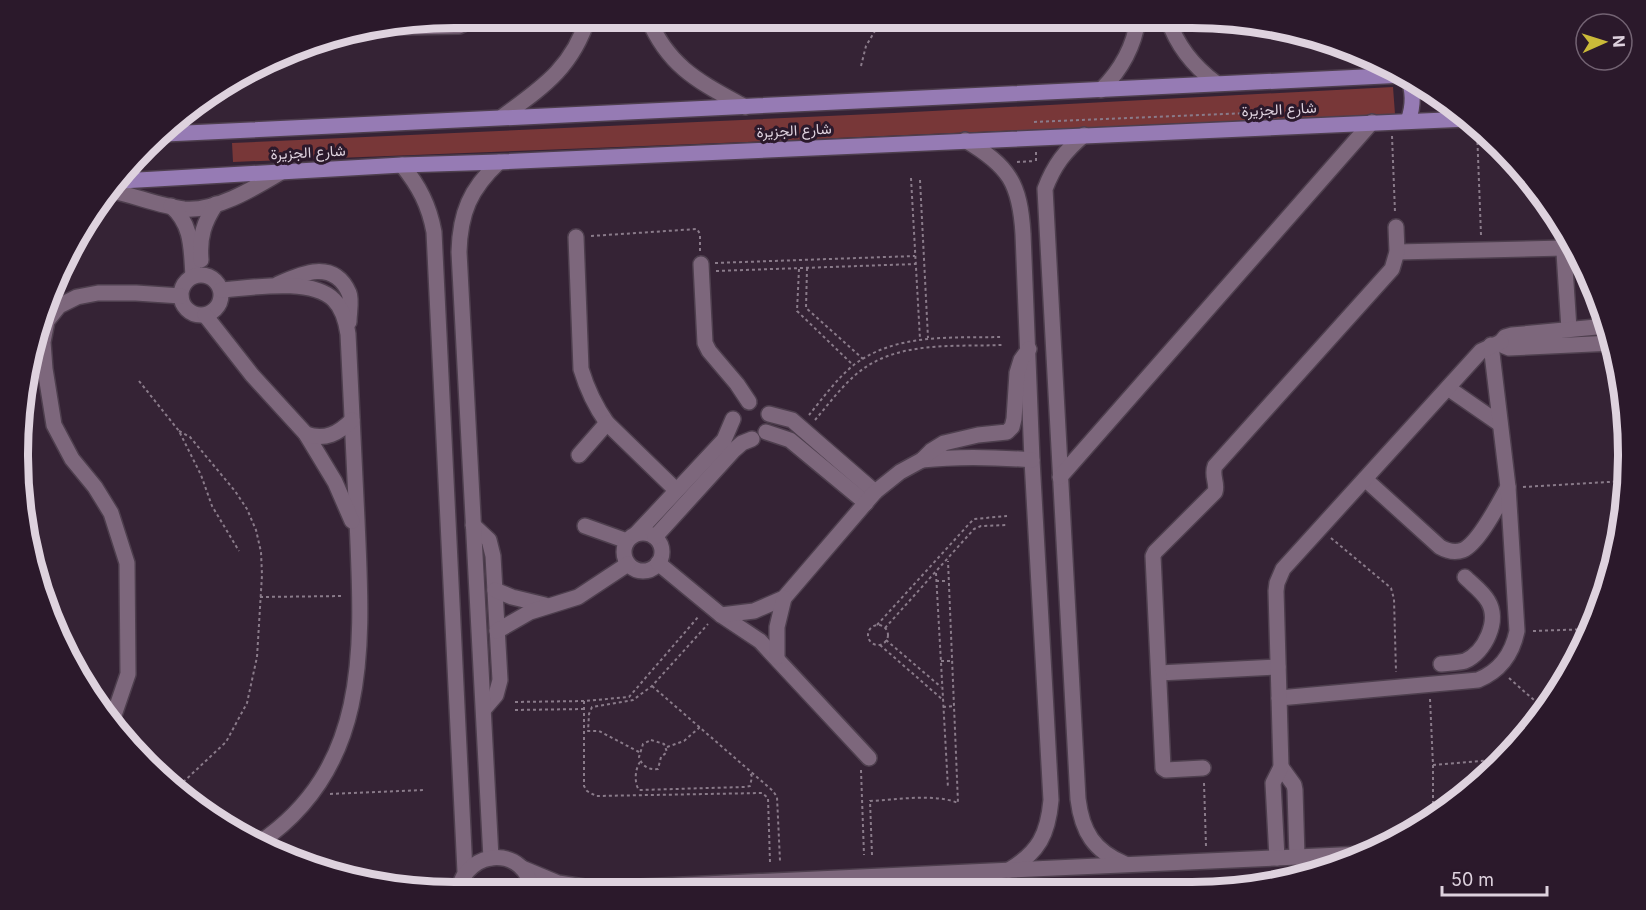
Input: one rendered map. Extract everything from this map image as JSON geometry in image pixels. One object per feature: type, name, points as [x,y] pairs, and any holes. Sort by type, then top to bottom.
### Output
[{"type":"main road","name":"شارع الجزيرة","points":[[175,134],[1387,76]]},
{"type":"main road","points":[[1408,121],[1413,102],[1411,90]]},
{"type":"main road","name":"شارع الجزيرة","points":[[129,181],[402,165],[1372,122],[1456,121]]},
{"type":"street","points":[[502,117],[543,87],[565,65],[581,39],[585,28]]},
{"type":"street","points":[[652,28],[656,38],[675,63],[701,82],[745,107]]},
{"type":"street","points":[[1101,90],[1128,55],[1136,28]]},
{"type":"street","points":[[1172,28],[1182,50],[1216,83]]},
{"type":"street","points":[[1060,477],[1372,122]]},
{"type":"street","points":[[1084,135],[1066,150],[1053,168],[1045,189],[1078,799],[1080,817],[1098,848],[1128,865]]},
{"type":"street","points":[[965,140],[990,155],[1010,177],[1021,205],[1023,234],[1050,800],[1049,822],[1040,843],[1026,860],[1007,871]]},
{"type":"street","points":[[491,858],[459,252],[462,218],[472,194],[499,162]]},
{"type":"street","points":[[402,165],[424,196],[431,214],[435,253],[465,872],[461,882]]},
{"type":"street","points":[[119,193],[186,209],[201,208],[258,187],[283,171]]},
{"type":"street","points":[[197,275],[202,231],[207,217],[216,204]]},
{"type":"street","points":[[171,206],[188,229],[197,275]]},
{"type":"street","points":[[1203,768],[1166,770],[1163,768],[1153,556],[1215,492],[1216,484],[1213,475],[1215,466],[1392,268],[1397,252],[1396,227]]},
{"type":"street","points":[[1023,234],[1047,233]]},
{"type":"street","points":[[576,237],[581,369],[591,397],[607,423],[676,490]]},
{"type":"street","points":[[1397,252],[1564,248]]},
{"type":"street","points":[[1564,249],[1569,329]]},
{"type":"street","points":[[435,253],[459,252]]},
{"type":"street","points":[[701,268],[705,343],[749,402]]},
{"type":"street","points":[[197,275],[214,279],[221,290],[218,306],[205,315],[189,311],[183,304],[181,296],[184,284],[197,275]]},
{"type":"street","points":[[221,290],[274,286],[318,290],[334,300],[345,315],[348,334],[360,596],[356,685],[349,720],[336,753],[312,794],[296,812],[266,838]]},
{"type":"street","points":[[53,313],[58,306],[77,297],[98,293],[181,296]]},
{"type":"street","points":[[205,315],[252,375],[306,434],[335,482],[357,535]]},
{"type":"street","points":[[1277,858],[1273,783],[1281,767],[1276,583],[1283,569],[1481,351],[1512,335],[1598,327]]},
{"type":"street","points":[[43,344],[54,425],[72,459],[95,487],[111,513],[127,563],[128,674],[115,712]]},
{"type":"street","points":[[1496,344],[1509,348],[1603,344]]},
{"type":"street","points":[[1279,698],[1478,680],[1488,675],[1508,658],[1517,631],[1508,487],[1500,424],[1496,344]]},
{"type":"street","points":[[716,611],[754,611],[784,598],[871,497],[900,472],[922,460],[944,443],[978,435],[1002,433],[1012,428],[1016,410],[1017,373],[1021,360],[1029,349]]},
{"type":"street","points":[[1449,388],[1500,424]]},
{"type":"street","points":[[585,526],[631,538],[642,532],[655,537],[662,549],[658,563],[646,570],[633,568],[628,564],[624,553],[631,538],[723,440],[738,408],[749,402],[761,404],[769,414],[770,423],[766,432],[742,443],[734,450],[655,537]]},
{"type":"street","points":[[769,414],[792,420],[871,497]]},
{"type":"street","points":[[734,419],[741,435],[752,439]]},
{"type":"street","points":[[306,434],[315,437],[330,436],[342,430],[352,420]]},
{"type":"street","points":[[579,455],[607,423]]},
{"type":"street","points":[[766,432],[790,440],[871,497]]},
{"type":"street","points":[[922,460],[952,457],[1032,460]]},
{"type":"street","points":[[1365,479],[1440,547],[1447,551],[1458,552],[1470,546],[1477,538],[1508,487]]},
{"type":"street","points":[[474,525],[485,534],[491,545],[500,680],[496,695],[484,709]]},
{"type":"street","points":[[658,563],[716,611],[760,641],[865,753]]},
{"type":"street","points":[[497,631],[530,612],[578,597],[628,564]]},
{"type":"street","points":[[1441,664],[1464,661],[1476,653],[1485,642],[1491,629],[1492,615],[1488,601],[1465,577]]},
{"type":"street","points":[[495,590],[512,597],[548,605]]},
{"type":"street","points":[[777,657],[777,627],[784,598]]},
{"type":"street","points":[[1491,629],[1517,631]]},
{"type":"street","points":[[1159,673],[1278,666]]},
{"type":"street","points":[[1281,767],[1295,790],[1297,857]]},
{"type":"street","points":[[1050,800],[1078,799]]},
{"type":"street","points":[[463,831],[479,834],[490,830]]},
{"type":"street","points":[[756,882],[1338,855]]},
{"type":"street","points":[[465,872],[477,862],[491,858],[508,860],[556,882]]},
{"type":"street","points":[[522,868],[529,882]]},
{"type":"path","points":[[861,66],[866,46],[876,28]]},
{"type":"path","points":[[1392,122],[1396,227]]},
{"type":"path","points":[[1470,133],[1482,250]]},
{"type":"path","points":[[998,163],[1059,160]]},
{"type":"path","points":[[911,178],[920,339]]},
{"type":"path","points":[[920,180],[928,338]]},
{"type":"path","points":[[576,237],[697,229],[700,234],[701,268]]},
{"type":"path","points":[[701,268],[915,256]]},
{"type":"path","points":[[701,268],[807,268],[916,264]]},
{"type":"path","points":[[799,268],[797,311],[853,365]]},
{"type":"path","points":[[807,268],[806,308],[863,359]]},
{"type":"path","points":[[802,429],[853,365],[883,348],[928,338],[1002,337]]},
{"type":"path","points":[[802,429],[852,378],[880,359],[911,348],[1002,345]]},
{"type":"path","points":[[139,381],[179,431],[201,475],[212,506],[239,551]]},
{"type":"path","points":[[179,431],[190,437],[235,490],[247,510],[256,530],[261,552],[262,574],[256,657],[247,703],[226,742],[182,783]]},
{"type":"path","points":[[1508,487],[1617,482]]},
{"type":"path","points":[[943,700],[880,645],[872,643],[868,636],[870,629],[878,625],[974,519],[1007,516]]},
{"type":"path","points":[[969,524],[974,529]]},
{"type":"path","points":[[885,628],[948,561],[974,529],[981,526],[1008,525]]},
{"type":"path","points":[[1320,528],[1391,588],[1394,605],[1396,688]]},
{"type":"path","points":[[862,801],[938,798],[958,803],[948,561]]},
{"type":"path","points":[[936,573],[948,788]]},
{"type":"path","points":[[936,581],[948,581]]},
{"type":"path","points":[[260,597],[360,596]]},
{"type":"path","points":[[639,752],[599,731],[588,731],[592,707],[633,700],[652,686],[716,611]]},
{"type":"path","points":[[515,702],[584,701],[629,697],[716,611]]},
{"type":"path","points":[[878,625],[885,628],[888,634],[886,640],[880,645]]},
{"type":"path","points":[[1517,631],[1580,629]]},
{"type":"path","points":[[886,640],[942,688]]},
{"type":"path","points":[[941,661],[952,661]]},
{"type":"path","points":[[1497,668],[1538,703]]},
{"type":"path","points":[[652,686],[777,796],[780,861]]},
{"type":"path","points":[[1430,686],[1433,806]]},
{"type":"path","points":[[584,701],[584,786],[587,791],[596,796],[762,793],[768,798],[770,862]]},
{"type":"path","points":[[943,707],[954,706]]},
{"type":"path","points":[[515,710],[584,709]]},
{"type":"path","points":[[666,747],[684,741],[700,727]]},
{"type":"path","points":[[640,762],[648,768],[658,768],[661,757],[667,752],[666,747],[660,741],[651,740],[642,744],[636,773],[636,785],[639,790],[750,786],[752,777],[749,770]]},
{"type":"path","points":[[864,855],[862,801],[865,753]]},
{"type":"path","points":[[1433,765],[1489,760]]},
{"type":"path","points":[[1203,768],[1207,861]]},
{"type":"path","points":[[312,794],[424,790]]},
{"type":"path","points":[[870,801],[872,855]]},
{"type":"shaded area","points":[[1393,87],[1395,114],[233,162],[232,143],[894,113]]}]
